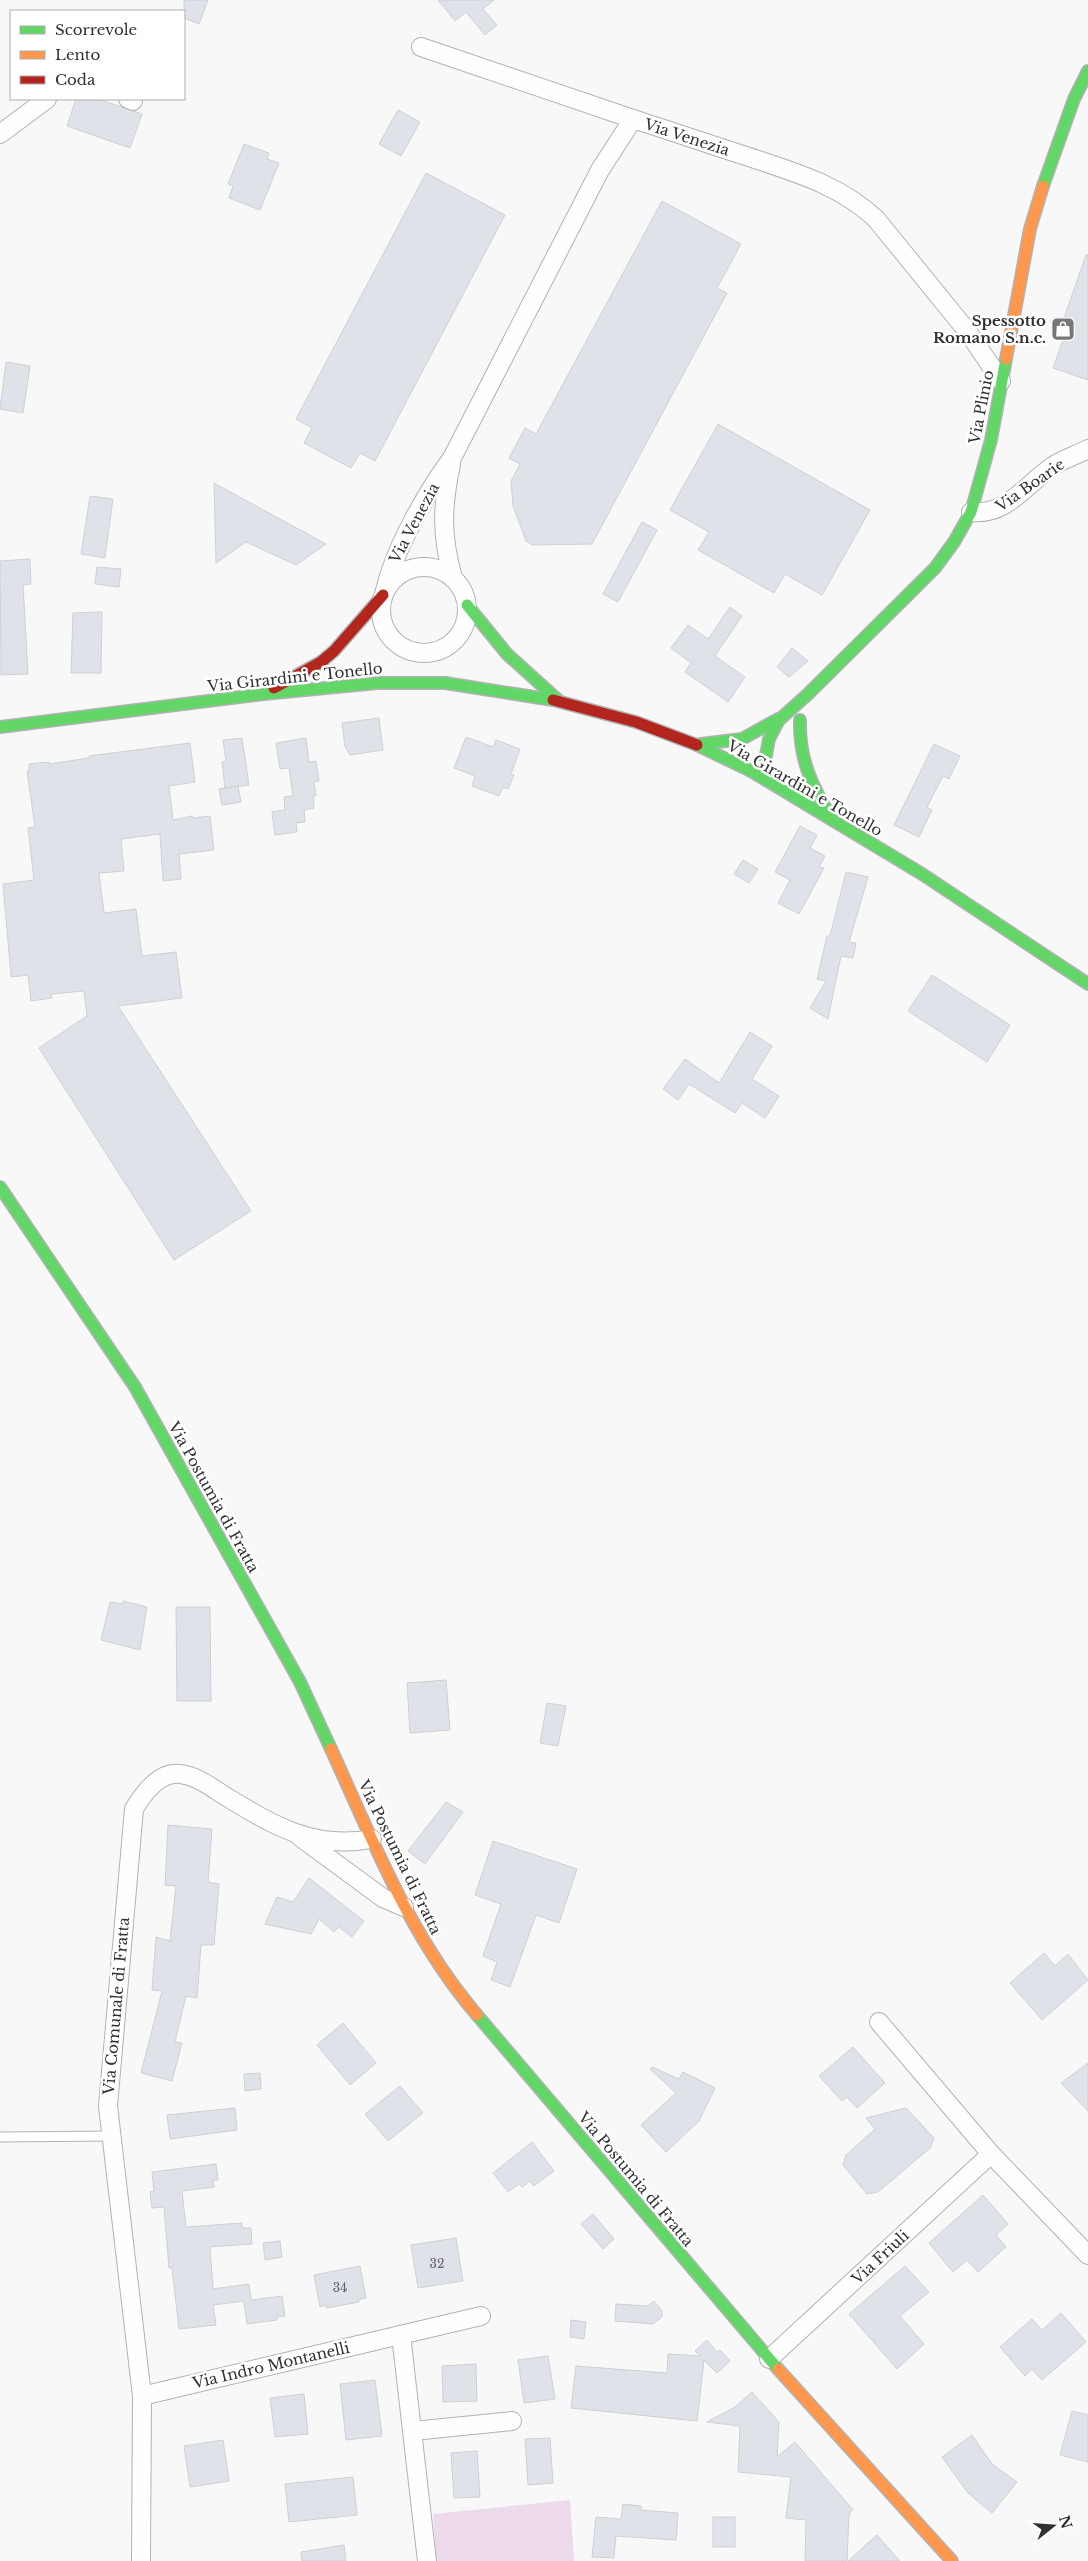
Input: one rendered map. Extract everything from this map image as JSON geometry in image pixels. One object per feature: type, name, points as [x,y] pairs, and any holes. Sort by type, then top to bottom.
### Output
[{"type":"main road","name":"Via Plinio","points":[[762,778],[767,747],[778,719],[787,708],[807,695],[935,568],[954,542],[971,512],[991,440],[1030,229],[1054,152],[1074,99],[1088,71]]},
{"type":"main road","points":[[263,694],[321,662],[334,651],[384,593]]},
{"type":"main road","points":[[467,605],[507,654],[559,701]]},
{"type":"main road","name":"Via Girardini e Tonello","points":[[0,728],[343,685],[438,683],[559,701],[598,710],[667,732],[727,758],[922,874],[1088,984]]},
{"type":"main road","name":"Via Plinio","points":[[788,750],[800,720],[807,695]]},
{"type":"main road","points":[[696,744],[714,744],[742,739],[778,719]]},
{"type":"main road","points":[[800,720],[800,753],[803,767],[834,821]]},
{"type":"main road","points":[[762,778],[775,767]]},
{"type":"main road","name":"Via Postumia di Fratta","points":[[0,1187],[135,1387],[300,1682],[404,1907],[422,1939],[466,2002],[769,2359],[952,2561]]},
{"type":"street","points":[[421,47],[633,119]]},
{"type":"street","points":[[0,134],[47,100]]},
{"type":"street","name":"Via Venezia","points":[[384,593],[390,569],[437,478],[452,458],[600,170],[633,119],[812,178],[842,192],[860,204],[876,219],[968,332],[1001,381]]},
{"type":"street","name":"Via Boarie","points":[[971,512],[984,513],[996,511],[1054,466],[1088,449]]},
{"type":"street","name":"Via Venezia","points":[[452,458],[444,497],[442,520],[445,544],[454,578]]},
{"type":"street","points":[[421,566],[433,567],[454,578],[465,595],[467,618],[462,631],[454,641],[444,649],[419,653],[406,650],[395,642],[387,632],[382,620],[381,608],[384,593],[400,574],[421,566]]},
{"type":"street","name":"Via Comunale di Fratta","points":[[141,2561],[142,2396],[108,2106],[108,2081],[130,1834],[134,1809],[144,1792],[161,1778],[179,1774],[197,1779],[276,1827],[298,1835],[350,1843],[372,1839]]},
{"type":"street","points":[[298,1835],[383,1898],[404,1907]]},
{"type":"street","points":[[878,2022],[991,2154],[1088,2255]]},
{"type":"street","name":"Via Friuli","points":[[769,2359],[991,2154]]},
{"type":"street","name":"Via Indro Montanelli","points":[[142,2396],[481,2316]]},
{"type":"street","points":[[401,2335],[414,2431],[427,2561]]},
{"type":"street","points":[[414,2431],[512,2421]]},
{"type":"lane","points":[[0,2137],[112,2136]]},
{"type":"shaded area","points":[[570,2500],[574,2561],[436,2561],[433,2514]]},
{"type":"building","points":[[184,0],[208,0],[199,24],[185,18]]},
{"type":"building","points":[[438,0],[494,0],[483,9],[497,25],[485,35],[466,12],[455,21]]},
{"type":"building","points":[[76,100],[101,100],[142,114],[130,148],[67,126]]},
{"type":"building","points":[[398,110],[420,122],[401,156],[379,144]]},
{"type":"building","points":[[244,144],[269,153],[267,159],[279,163],[260,210],[229,198],[233,186],[228,184]]},
{"type":"building","points":[[426,173],[505,215],[375,461],[360,453],[351,468],[304,443],[312,428],[296,419]]},
{"type":"building","points":[[662,201],[741,244],[717,288],[727,293],[592,544],[532,545],[526,541],[513,506],[511,481],[520,464],[509,458],[525,428],[536,434]]},
{"type":"building","points":[[1086,255],[1088,255],[1088,380],[1053,368],[1070,320],[1064,318]]},
{"type":"building","points":[[6,362],[30,366],[23,413],[0,409]]},
{"type":"building","points":[[718,424],[870,510],[822,595],[785,574],[774,593],[698,550],[709,532],[670,510]]},
{"type":"building","points":[[214,483],[326,544],[296,565],[246,542],[216,563]]},
{"type":"building","points":[[90,496],[113,499],[105,558],[81,554]]},
{"type":"building","points":[[642,522],[657,530],[618,602],[603,594]]},
{"type":"building","points":[[30,559],[31,584],[23,585],[28,674],[1,675],[0,561]]},
{"type":"building","points":[[97,567],[121,569],[119,587],[95,584]]},
{"type":"building","points":[[730,607],[742,616],[715,656],[745,677],[728,702],[685,672],[691,663],[671,648],[688,625],[708,639]]},
{"type":"building","points":[[102,612],[101,673],[71,673],[73,613]]},
{"type":"building","points":[[792,648],[808,661],[789,677],[777,667]]},
{"type":"building","points":[[379,718],[383,750],[350,755],[345,747],[342,723]]},
{"type":"building","points":[[466,737],[493,747],[496,740],[520,749],[511,774],[514,775],[508,789],[503,787],[499,796],[472,786],[475,776],[454,768]]},
{"type":"building","points":[[242,738],[249,785],[225,788],[222,762],[226,761],[223,740]]},
{"type":"building","points":[[306,738],[309,762],[316,761],[319,781],[314,782],[316,796],[313,796],[314,808],[304,810],[305,822],[296,823],[297,832],[275,835],[272,812],[285,810],[284,797],[293,796],[289,768],[280,769],[276,743]]},
{"type":"building","points":[[190,743],[195,782],[169,786],[173,820],[192,816],[193,818],[210,816],[214,850],[179,854],[181,879],[163,881],[160,834],[121,839],[124,871],[99,873],[104,913],[136,909],[142,956],[176,952],[182,998],[118,1006],[251,1211],[174,1260],[39,1048],[87,1016],[84,991],[51,994],[52,998],[31,1001],[28,975],[11,977],[3,884],[34,880],[28,828],[35,827],[27,771],[29,771],[29,764],[49,762],[49,764],[89,758],[89,756]]},
{"type":"building","points":[[934,744],[960,756],[949,779],[943,776],[927,807],[932,810],[919,837],[894,825]]},
{"type":"building","points":[[238,786],[241,802],[222,805],[219,789]]},
{"type":"building","points":[[800,826],[817,835],[810,848],[825,856],[819,867],[824,868],[799,914],[778,903],[790,880],[775,872]]},
{"type":"building","points":[[743,860],[758,869],[749,883],[734,874]]},
{"type":"building","points":[[846,872],[868,877],[849,942],[856,943],[853,958],[841,956],[828,1019],[810,1008],[826,981],[817,979],[827,936],[830,936]]},
{"type":"building","points":[[932,975],[1010,1025],[987,1062],[908,1011]]},
{"type":"building","points":[[750,1032],[772,1046],[752,1079],[779,1096],[765,1118],[742,1103],[735,1113],[689,1084],[678,1100],[663,1089],[685,1059],[719,1083]]},
{"type":"building","points":[[123,1601],[147,1607],[140,1650],[101,1640],[110,1602],[123,1604]]},
{"type":"building","points":[[176,1607],[210,1607],[211,1701],[177,1701]]},
{"type":"building","points":[[446,1680],[450,1730],[410,1733],[407,1683]]},
{"type":"building","points":[[547,1703],[566,1706],[558,1746],[540,1743]]},
{"type":"building","points":[[446,1802],[463,1812],[425,1864],[408,1851]]},
{"type":"building","points":[[168,1825],[212,1829],[208,1882],[219,1884],[214,1945],[201,1945],[197,1998],[186,1996],[175,2042],[182,2043],[172,2081],[141,2073],[162,1991],[152,1990],[156,1937],[170,1941],[176,1886],[165,1885]]},
{"type":"building","points":[[493,1841],[577,1869],[559,1923],[536,1915],[510,1987],[491,1980],[497,1962],[483,1956],[501,1904],[475,1895]]},
{"type":"building","points":[[309,1878],[364,1921],[352,1937],[339,1927],[334,1932],[319,1919],[311,1934],[265,1924],[277,1897],[293,1902]]},
{"type":"building","points":[[1044,1953],[1055,1966],[1068,1954],[1088,1980],[1042,2020],[1010,1983]]},
{"type":"building","points":[[343,2023],[376,2063],[350,2085],[317,2045]]},
{"type":"building","points":[[853,2047],[885,2083],[857,2108],[847,2097],[842,2101],[819,2076]]},
{"type":"building","points":[[1088,2063],[1088,2111],[1061,2083]]},
{"type":"building","points":[[652,2067],[679,2079],[683,2072],[715,2088],[699,2121],[666,2152],[641,2125],[676,2093],[650,2069]]},
{"type":"building","points":[[260,2073],[261,2089],[245,2091],[244,2074]]},
{"type":"building","points":[[400,2086],[423,2113],[388,2141],[365,2114]]},
{"type":"building","points":[[235,2108],[237,2130],[170,2139],[167,2115]]},
{"type":"building","points":[[906,2108],[934,2138],[930,2148],[878,2192],[867,2194],[843,2165],[846,2155],[875,2129],[866,2118]]},
{"type":"building","points":[[532,2142],[554,2171],[534,2186],[530,2181],[522,2187],[519,2184],[508,2192],[493,2173]]},
{"type":"building","points":[[216,2164],[218,2180],[213,2180],[214,2187],[182,2191],[186,2227],[242,2223],[242,2228],[251,2228],[252,2244],[210,2247],[213,2289],[249,2284],[251,2300],[282,2296],[285,2316],[277,2317],[277,2320],[247,2324],[244,2301],[213,2305],[216,2325],[179,2329],[172,2268],[169,2268],[164,2207],[152,2208],[150,2192],[154,2191],[152,2172]]},
{"type":"building","points":[[983,2195],[1008,2224],[996,2235],[1006,2247],[978,2272],[967,2260],[953,2272],[929,2243]]},
{"type":"building","points":[[593,2214],[614,2239],[603,2249],[581,2224]]},
{"type":"building","points":[[456,2238],[463,2281],[418,2288],[411,2245]]},
{"type":"building","points":[[280,2241],[282,2257],[265,2260],[263,2243]]},
{"type":"building","points":[[360,2266],[366,2298],[358,2300],[359,2302],[327,2308],[326,2305],[320,2307],[314,2275]]},
{"type":"building","points":[[905,2266],[929,2292],[900,2316],[924,2344],[897,2369],[849,2314]]},
{"type":"building","points":[[654,2301],[662,2311],[662,2317],[653,2324],[615,2321],[616,2304],[648,2306]]},
{"type":"building","points":[[1061,2313],[1086,2342],[1042,2380],[1032,2369],[1025,2376],[1000,2347],[1032,2319],[1042,2330]]},
{"type":"building","points":[[571,2320],[586,2322],[584,2339],[570,2337]]},
{"type":"building","points":[[707,2340],[717,2352],[720,2350],[730,2361],[717,2373],[704,2360],[697,2421],[571,2408],[576,2366],[667,2373],[668,2354],[700,2356],[695,2351]]},
{"type":"building","points":[[548,2356],[555,2399],[524,2403],[518,2360]]},
{"type":"building","points":[[476,2364],[477,2401],[443,2402],[442,2366]]},
{"type":"building","points":[[375,2380],[382,2436],[346,2440],[340,2384]]},
{"type":"building","points":[[752,2392],[779,2422],[777,2457],[795,2442],[853,2510],[849,2514],[847,2561],[805,2561],[806,2520],[786,2518],[791,2477],[738,2472],[740,2426],[707,2422],[735,2407]]},
{"type":"building","points":[[304,2394],[308,2434],[275,2437],[270,2398]]},
{"type":"building","points":[[1072,2411],[1088,2415],[1088,2462],[1060,2455]]},
{"type":"building","points":[[972,2435],[992,2464],[1017,2482],[992,2513],[968,2493],[942,2457]]},
{"type":"building","points":[[550,2438],[553,2483],[528,2485],[525,2439]]},
{"type":"building","points":[[223,2440],[229,2481],[190,2487],[184,2446]]},
{"type":"building","points":[[477,2451],[480,2497],[454,2498],[451,2453]]},
{"type":"building","points":[[353,2477],[357,2515],[289,2522],[285,2484]]},
{"type":"building","points":[[623,2504],[641,2506],[641,2510],[678,2513],[676,2540],[616,2536],[614,2558],[592,2557],[596,2517],[621,2519]]},
{"type":"building","points":[[713,2517],[735,2517],[735,2547],[713,2547]]},
{"type":"building","points":[[877,2535],[900,2561],[848,2561]]},
{"type":"building","points":[[344,2545],[346,2561],[302,2561],[301,2552]]},
{"type":"traffic: fast","points":[[1043,186],[1074,99],[1088,71]]},
{"type":"traffic: fast","points":[[762,777],[769,739],[779,720],[807,695],[935,568],[954,542],[971,512],[991,440],[1006,359]]},
{"type":"traffic: fast","points":[[467,605],[507,654],[559,701]]},
{"type":"traffic: fast","points":[[0,727],[264,694],[377,683],[445,683],[553,700]]},
{"type":"traffic: fast","points":[[701,744],[742,739],[778,719]]},
{"type":"traffic: fast","points":[[800,720],[804,759],[812,782],[831,817]]},
{"type":"traffic: fast","points":[[697,745],[751,771],[922,874],[1088,984]]},
{"type":"traffic: fast","points":[[0,1187],[135,1387],[300,1682],[331,1749]]},
{"type":"traffic: fast","points":[[477,2015],[778,2369]]},
{"type":"traffic: slow","points":[[1006,359],[1030,229],[1043,186]]},
{"type":"traffic: slow","points":[[331,1749],[378,1853],[412,1921],[453,1985],[477,2015]]},
{"type":"traffic: slow","points":[[778,2369],[952,2561]]},
{"type":"traffic: jam","points":[[274,688],[321,662],[334,651],[383,595]]},
{"type":"traffic: jam","points":[[553,700],[636,722],[697,745]]},
{"type":"place","name":"Spessotto Romano S.n.c.","points":[[1063,329]]}]
